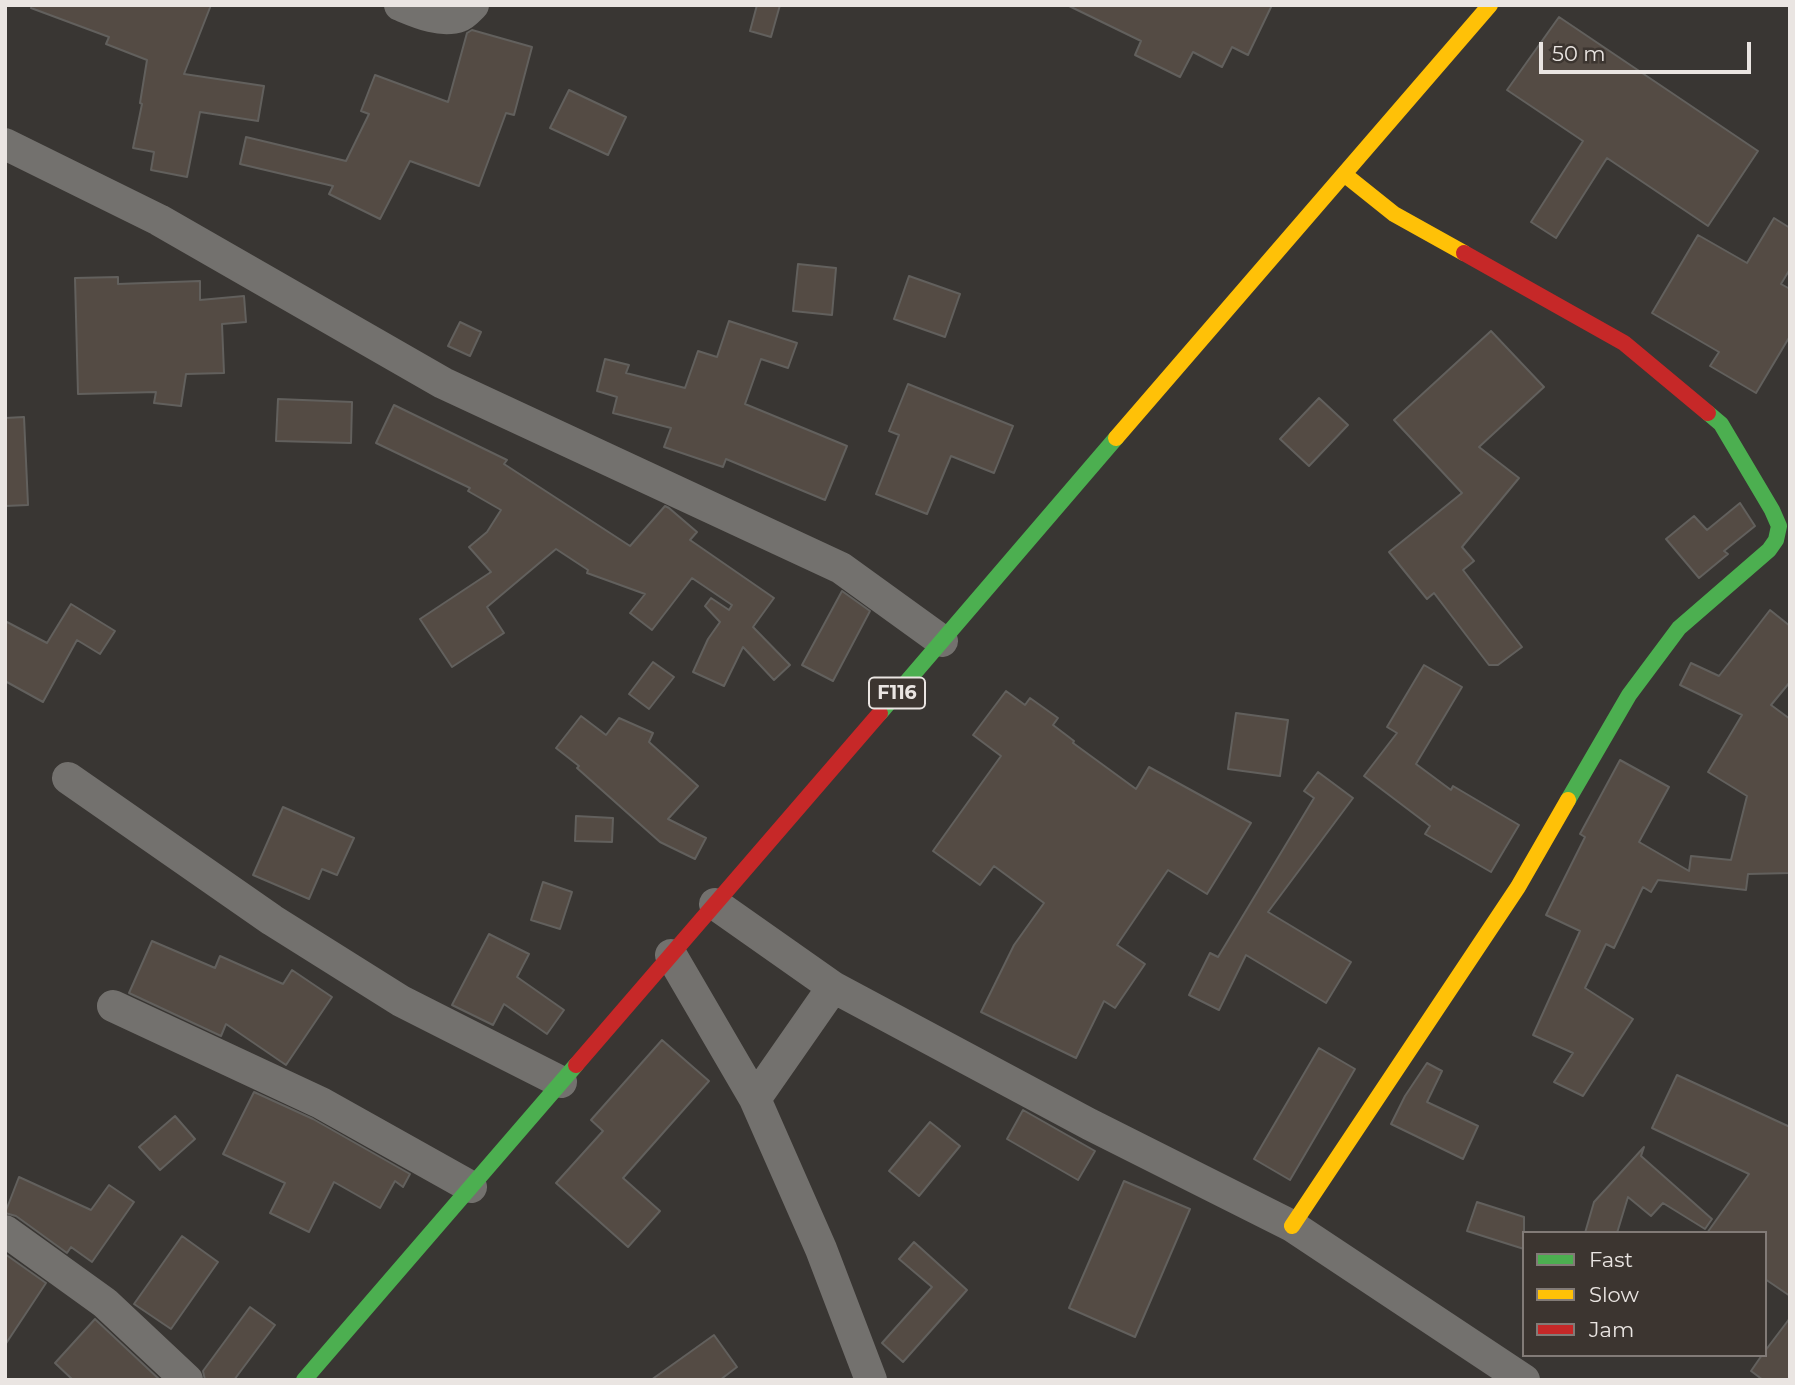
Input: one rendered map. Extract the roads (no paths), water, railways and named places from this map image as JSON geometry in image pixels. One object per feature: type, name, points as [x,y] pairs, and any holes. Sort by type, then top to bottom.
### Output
[{"type":"main road","name":"F116","points":[[304,1380],[1490,5]]},
{"type":"main road","points":[[1292,1226],[1518,887],[1629,695],[1679,628],[1769,550],[1776,540],[1779,526],[1721,424],[1624,343],[1394,214],[1344,174]]},
{"type":"street","points":[[400,5],[429,16],[445,18],[461,16],[473,5]]},
{"type":"street","points":[[5,144],[159,220],[443,383],[841,568],[942,640]]},
{"type":"street","points":[[68,778],[272,920],[401,1001],[561,1082]]},
{"type":"street","points":[[715,904],[834,987],[1089,1124],[1292,1226],[1524,1380]]},
{"type":"street","points":[[671,955],[755,1099],[821,1249],[871,1380]]},
{"type":"street","points":[[755,1099],[834,987]]},
{"type":"street","points":[[113,1006],[321,1102],[471,1186]]},
{"type":"street","points":[[5,1231],[105,1303],[187,1380]]}]
